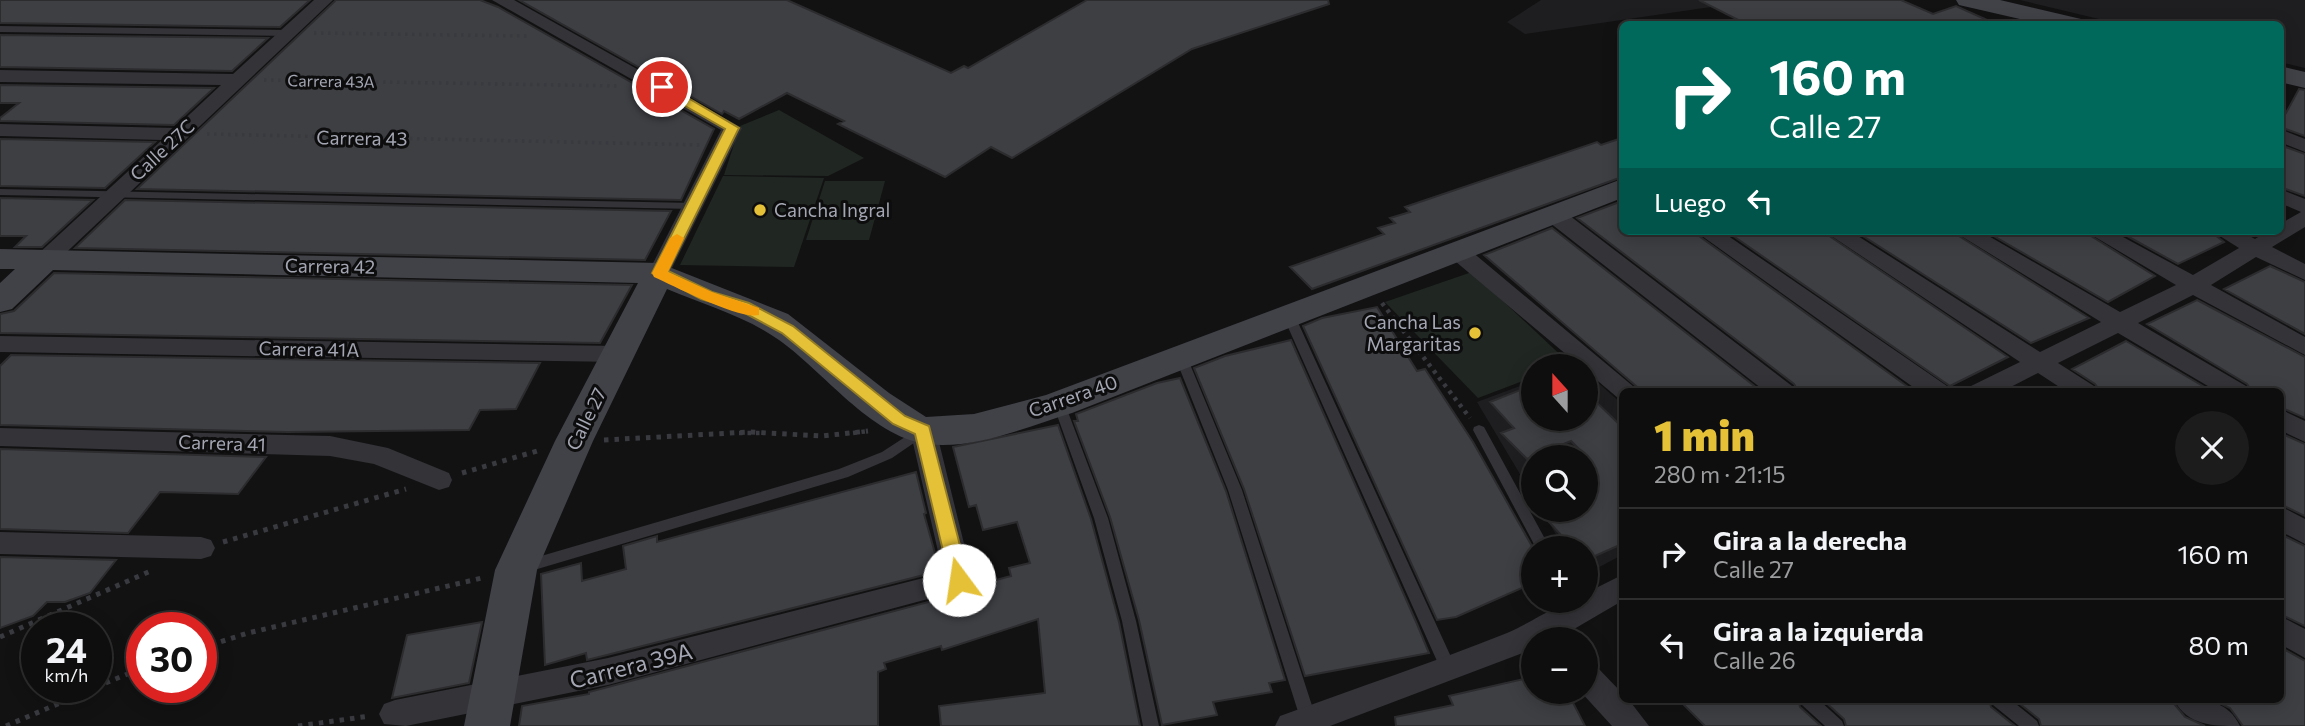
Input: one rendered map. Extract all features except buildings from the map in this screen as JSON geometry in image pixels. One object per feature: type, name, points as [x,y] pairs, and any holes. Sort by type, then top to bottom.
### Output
[{"type":"street","name":"Calle 27C","points":[[0,301],[324,0]]},
{"type":"street","points":[[501,0],[662,87],[728,137]]},
{"type":"street","points":[[1968,0],[2051,21]]},
{"type":"street","points":[[2284,75],[2305,80]]},
{"type":"street","points":[[0,76],[237,80]]},
{"type":"street","points":[[0,130],[178,134]]},
{"type":"street","name":"Calle 27","points":[[490,712],[516,570],[574,441],[728,137]]},
{"type":"street","points":[[2284,137],[2305,146]]},
{"type":"street","name":"Carrera 40","points":[[923,430],[980,426],[1059,404],[1619,189]]},
{"type":"street","points":[[2284,197],[2305,208]]},
{"type":"street","points":[[1553,214],[1778,388]]},
{"type":"street","points":[[2284,232],[2305,218]]},
{"type":"street","points":[[1712,235],[1932,388]]},
{"type":"street","points":[[1841,235],[2079,388]]},
{"type":"street","points":[[1971,235],[2230,388]]},
{"type":"street","points":[[2103,235],[2305,347]]},
{"type":"street","points":[[2231,235],[2305,273]]},
{"type":"street","points":[[1988,388],[2194,285],[2279,235]]},
{"type":"street","points":[[1457,251],[1622,388]]},
{"type":"street","name":"Carrera 42","points":[[0,259],[659,273]]},
{"type":"street","points":[[659,273],[777,323],[899,420],[923,430]]},
{"type":"street","name":"Carrera 41A","points":[[0,344],[618,354]]},
{"type":"street","points":[[2284,420],[2305,433]]},
{"type":"street","name":"Carrera 39A","points":[[395,714],[490,712],[624,669],[959,580],[923,430]]},
{"type":"street","name":"Carrera 41","points":[[0,437],[330,446],[379,454],[439,480]]},
{"type":"street","points":[[2284,520],[2305,533]]},
{"type":"street","points":[[0,543],[201,548]]},
{"type":"street","points":[[1598,596],[1619,588]]},
{"type":"street","points":[[1554,627],[1567,613]]},
{"type":"street","points":[[2284,631],[2305,645]]},
{"type":"street","points":[[1300,723],[1521,644]]},
{"type":"street","points":[[1598,689],[1633,726]]},
{"type":"street","points":[[2194,703],[2224,726]]},
{"type":"lane","points":[[0,29],[288,33]]},
{"type":"lane","points":[[0,192],[694,206]]},
{"type":"lane","points":[[1289,316],[1449,670]]},
{"type":"lane","points":[[1181,357],[1235,490],[1300,723]]},
{"type":"lane","points":[[1059,404],[1108,544],[1129,621],[1151,726]]},
{"type":"lane","points":[[516,570],[843,473],[887,455],[923,430]]},
{"type":"lane","points":[[1479,430],[1536,536]]},
{"type":"lane","points":[[1811,703],[1836,726]]},
{"type":"lane","points":[[2003,703],[2031,726]]},
{"type":"path","points":[[288,33],[568,36]]},
{"type":"path","name":"Carrera 43A","points":[[237,80],[662,87]]},
{"type":"path","name":"Carrera 43","points":[[178,134],[728,137]]},
{"type":"path","points":[[1368,285],[1479,430]]},
{"type":"path","points":[[0,637],[28,627],[201,548],[574,441],[738,432],[822,436],[876,431]]},
{"type":"path","points":[[217,643],[248,633],[516,570]]},
{"type":"path","points":[[6,726],[59,703]]},
{"type":"path","points":[[298,726],[395,714]]},
{"type":"shaded area","points":[[1541,0],[1726,0],[1711,7],[1525,34],[1507,22]]},
{"type":"shaded area","points":[[2020,0],[2305,0],[2305,68],[2284,63],[2284,21],[2108,21]]},
{"type":"shaded area","points":[[779,110],[864,158],[828,176],[724,175],[740,126]]},
{"type":"shaded area","name":"Cancha Ingral","points":[[723,176],[824,178],[794,267],[680,265]]},
{"type":"shaded area","name":"Cancha Ingral","points":[[825,181],[885,181],[869,240],[806,240]]},
{"type":"shaded area","name":"Cancha Las Margaritas","points":[[1472,272],[1559,354],[1521,354],[1521,382],[1478,398],[1385,302]]},
{"type":"shaded area","points":[[1598,383],[1619,401],[1619,557],[1598,568],[1598,536],[1557,536],[1549,522],[1598,522],[1598,445],[1521,445],[1521,476],[1477,402],[1521,386],[1521,431],[1598,431]]},
{"type":"slow traffic","points":[[677,238],[659,273],[706,295],[754,311]]},
{"type":"place","name":"Cancha Ingral","points":[[760,210]]},
{"type":"place","name":"Cancha Las Margaritas","points":[[1475,333]]},
{"type":"route","points":[[662,87],[732,128],[659,273],[681,285],[767,317],[804,341],[899,420],[923,430],[959,580]]}]
